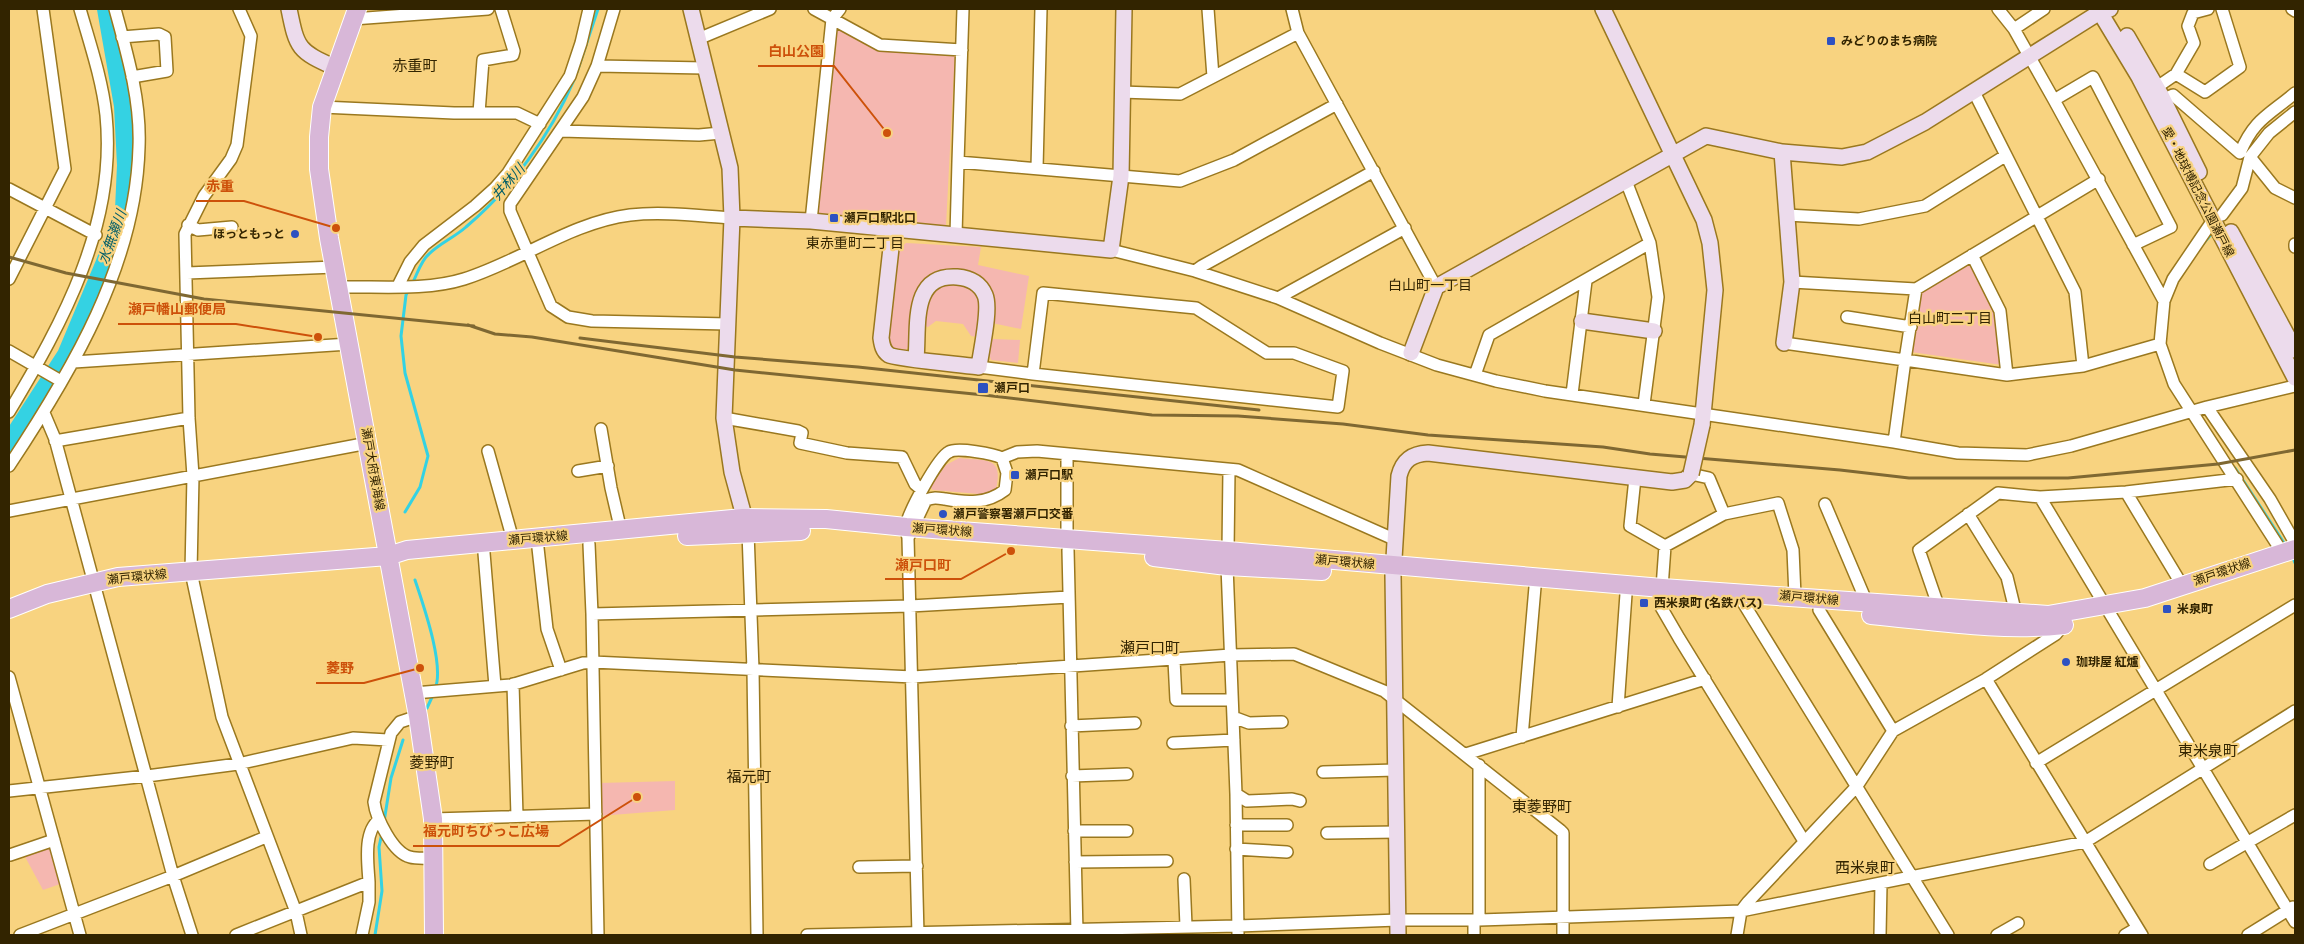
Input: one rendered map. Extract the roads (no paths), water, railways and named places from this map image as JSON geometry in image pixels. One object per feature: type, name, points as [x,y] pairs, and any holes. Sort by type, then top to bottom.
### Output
[{"type":"main road","name":"瀬戸大府東海線","points":[[355,14],[322,107],[319,137],[319,169],[338,287],[388,556],[418,692],[418,716],[433,819],[434,935]]},
{"type":"main road","name":"瀬戸環状線","points":[[9,609],[47,594],[118,577],[388,556],[407,550],[621,531],[746,525],[814,530],[909,531],[1068,545],[1145,556],[1228,558],[1393,570],[1533,575],[1744,604],[1994,628],[2026,628],[2063,625],[2108,612],[2145,598],[2292,551]]},
{"type":"main road","name":"瀬戸環状線","points":[[388,556],[404,560],[589,544],[746,525]]},
{"type":"main road","name":"瀬戸環状線","points":[[1393,570],[1535,587],[1626,594],[1795,596],[2016,614],[2048,614],[2108,612],[2152,607],[2292,551]]},
{"type":"street","points":[[9,279],[65,169],[43,9]]},
{"type":"street","points":[[9,412],[37,366],[78,285],[96,235],[107,169],[106,116],[100,82],[80,9]]},
{"type":"street","points":[[9,466],[44,413],[61,381],[74,362],[99,308],[117,262],[134,205],[139,146],[137,103],[114,9]]},
{"type":"street","points":[[239,9],[251,36],[237,144],[230,159],[219,172],[188,225],[185,234],[189,418],[193,476],[191,572],[222,717],[238,764],[296,912],[301,935]]},
{"type":"street","points":[[289,9],[298,45],[309,55],[336,68]]},
{"type":"street","points":[[355,14],[488,9]]},
{"type":"street","points":[[479,113],[483,60],[513,55],[514,51],[501,9]]},
{"type":"street","points":[[398,286],[410,262],[424,245],[495,188],[508,173],[570,76],[581,43],[589,9]]},
{"type":"street","points":[[614,9],[597,66],[583,97],[510,204],[510,211],[530,252],[551,306],[568,317],[592,321],[728,324]]},
{"type":"street","points":[[691,9],[730,168],[732,218],[724,418],[732,472],[746,525],[753,670],[757,935]]},
{"type":"street","points":[[698,39],[770,9]]},
{"type":"street","points":[[814,9],[880,44],[962,50]]},
{"type":"street","points":[[811,221],[832,19],[840,9]]},
{"type":"street","points":[[956,235],[963,9]]},
{"type":"street","points":[[1036,168],[1041,9]]},
{"type":"street","points":[[1111,250],[1120,176],[1124,9]]},
{"type":"street","points":[[1208,9],[1213,77]]},
{"type":"street","points":[[1292,9],[1298,33],[1406,228],[1436,287]]},
{"type":"street","points":[[1398,928],[1393,570],[1401,468],[1411,457],[1418,454],[1672,482],[1684,480],[1691,474],[1703,419],[1715,290],[1704,220],[1603,9]]},
{"type":"street","points":[[1998,9],[2014,29],[2099,179],[2164,301]]},
{"type":"street","points":[[2014,29],[2044,9]]},
{"type":"street","points":[[2160,93],[2176,74],[2194,43],[2188,26],[2194,14],[2208,9]]},
{"type":"street","points":[[2176,74],[2205,92],[2240,67],[2222,9]]},
{"type":"street","points":[[1410,353],[1436,287],[1706,136],[1782,152],[1842,157],[1867,152],[1925,122],[2105,10]]},
{"type":"street","name":"愛・地球博記念公園瀬戸線","points":[[2105,10],[2160,93],[2218,218]]},
{"type":"street","name":"愛・地球博記念公園瀬戸線","points":[[2105,10],[2139,77],[2292,350],[2295,378]]},
{"type":"street","points":[[1121,92],[1180,94],[1298,33]]},
{"type":"street","points":[[122,37],[159,34],[165,37],[167,71],[132,77]]},
{"type":"street","points":[[597,66],[705,68]]},
{"type":"street","points":[[2054,100],[2093,77],[2171,227],[2133,245]]},
{"type":"street","points":[[1974,92],[2075,292],[2082,366]]},
{"type":"street","points":[[2160,93],[2173,95],[2240,153],[2248,134],[2262,119],[2295,93]]},
{"type":"street","points":[[958,162],[1180,182],[1234,160],[1337,104]]},
{"type":"street","points":[[322,107],[517,113],[540,124]]},
{"type":"street","points":[[2292,551],[2237,479],[2191,411],[2174,384],[2160,344],[2164,301],[2173,279],[2242,188],[2250,157],[2270,133],[2295,112]]},
{"type":"street","points":[[561,131],[699,135],[721,133]]},
{"type":"street","points":[[1782,152],[1792,282],[1784,343],[2007,375],[2082,366],[2160,344]]},
{"type":"street","points":[[1787,215],[1859,219],[1925,206],[2005,156]]},
{"type":"street","points":[[2250,157],[2275,188],[2295,198]]},
{"type":"street","points":[[1195,271],[1374,171]]},
{"type":"street","points":[[1792,282],[1916,289],[2099,179]]},
{"type":"street","points":[[1626,181],[1650,243],[1658,297],[1644,404]]},
{"type":"street","points":[[9,189],[96,235]]},
{"type":"street","points":[[338,287],[421,286],[462,280],[530,252],[581,228],[628,215],[648,214],[811,221],[1111,250],[1195,271],[1278,298],[1380,343],[1437,365],[1522,387],[1644,404],[1703,419],[1894,442],[1958,453],[2027,455],[2071,446],[2191,411],[2295,386]]},
{"type":"street","points":[[188,225],[198,230],[232,227]]},
{"type":"street","points":[[1278,298],[1406,228]]},
{"type":"street","points":[[893,230],[881,338],[882,347],[889,355],[898,359],[916,359],[1033,374],[1338,407],[1343,371],[1294,353],[1267,353],[1196,308],[1043,293],[1033,374]]},
{"type":"street","points":[[1475,375],[1490,336],[1650,243]]},
{"type":"street","points":[[1972,255],[2000,311],[2007,375]]},
{"type":"street","points":[[186,273],[335,267]]},
{"type":"street","points":[[916,359],[921,298],[929,284],[938,278],[946,276],[968,278],[978,285],[985,295],[987,305],[979,367]]},
{"type":"street","points":[[1572,394],[1586,281]]},
{"type":"street","points":[[1894,442],[1916,289]]},
{"type":"street","points":[[1846,317],[1911,327]]},
{"type":"street","points":[[1582,321],[1654,331]]},
{"type":"street","points":[[74,362],[189,356],[349,344]]},
{"type":"street","points":[[9,351],[61,381]]},
{"type":"street","points":[[2207,407],[2270,499],[2292,551]]},
{"type":"street","points":[[44,413],[56,441],[174,876],[192,935]]},
{"type":"street","points":[[56,441],[189,418]]},
{"type":"street","points":[[724,418],[798,431],[802,434],[800,443],[847,453],[902,457],[915,484],[921,489]]},
{"type":"street","points":[[601,428],[621,531]]},
{"type":"street","points":[[9,511],[368,443]]},
{"type":"street","points":[[488,450],[513,540]]},
{"type":"street","points":[[918,934],[909,531],[921,489],[942,458],[949,452],[957,450],[1002,458],[1017,452],[1036,451],[1238,470],[1396,540]]},
{"type":"street","points":[[1067,454],[1072,776],[1077,932]]},
{"type":"street","points":[[909,531],[923,503],[931,498],[981,502],[994,498],[1005,490],[1007,473],[1002,458]]},
{"type":"street","points":[[578,471],[608,466]]},
{"type":"street","points":[[1229,470],[1228,558],[1236,794],[1238,931]]},
{"type":"street","points":[[1691,474],[1709,478],[1724,514]]},
{"type":"street","points":[[1635,478],[1630,526],[1664,546]]},
{"type":"street","points":[[1939,608],[1919,550],[1998,493],[2040,497],[2126,492],[2237,479]]},
{"type":"street","points":[[2126,492],[2182,586]]},
{"type":"street","points":[[2040,497],[2108,612],[2157,689],[2247,843],[2292,908],[2295,922]]},
{"type":"street","points":[[1664,546],[1724,514],[1778,503],[1792,550],[1795,596]]},
{"type":"street","points":[[1824,504],[1867,603]]},
{"type":"street","points":[[1968,514],[2007,577],[2016,614]]},
{"type":"street","points":[[589,544],[594,662],[598,935]]},
{"type":"street","points":[[1664,546],[1661,607],[1804,841]]},
{"type":"street","points":[[538,548],[547,629],[560,670]]},
{"type":"street","points":[[484,553],[495,686]]},
{"type":"street","points":[[1522,738],[1535,587]]},
{"type":"street","points":[[1618,707],[1626,594]]},
{"type":"street","points":[[592,614],[910,606],[1069,597]]},
{"type":"street","points":[[1744,604],[1948,935]]},
{"type":"street","points":[[2036,763],[2295,605]]},
{"type":"street","points":[[1819,610],[1893,730]]},
{"type":"street","points":[[1737,935],[1741,911],[1857,786],[1893,730],[1986,679],[2056,634],[2063,625]]},
{"type":"street","points":[[418,692],[513,684],[583,663],[594,662],[913,677],[1070,668],[1231,655],[1294,654],[1384,691],[1466,754],[1563,833],[1563,935]]},
{"type":"street","points":[[1174,660],[1176,700],[1232,700]]},
{"type":"street","points":[[9,677],[12,703],[39,786],[80,935]]},
{"type":"street","points":[[1466,754],[1522,738],[1705,679]]},
{"type":"street","points":[[1986,679],[2139,931],[2125,935]]},
{"type":"street","points":[[513,684],[517,816]]},
{"type":"street","points":[[807,935],[1077,932],[1186,926],[1238,931],[1398,928],[1477,920],[1741,911],[2085,842],[2295,711]]},
{"type":"street","points":[[418,716],[400,722],[390,733],[374,802],[379,820],[400,853],[410,857],[434,858]]},
{"type":"street","points":[[1233,717],[1249,723],[1282,722]]},
{"type":"street","points":[[1071,726],[1135,723]]},
{"type":"street","points":[[9,791],[238,764],[354,738],[388,740]]},
{"type":"street","points":[[1173,743],[1234,740]]},
{"type":"street","points":[[1474,935],[1477,920],[1479,765]]},
{"type":"street","points":[[1324,772],[1396,770]]},
{"type":"street","points":[[1072,776],[1127,774]]},
{"type":"street","points":[[1236,794],[1247,801],[1292,799],[1300,801]]},
{"type":"street","points":[[433,819],[596,814]]},
{"type":"street","points":[[2210,864],[2295,815]]},
{"type":"street","points":[[362,935],[369,902],[369,839],[374,824],[379,820]]},
{"type":"street","points":[[1236,826],[1287,825]]},
{"type":"street","points":[[1074,831],[1127,831]]},
{"type":"street","points":[[1327,833],[1398,832]]},
{"type":"street","points":[[20,935],[174,876],[266,837]]},
{"type":"street","points":[[10,855],[54,840]]},
{"type":"street","points":[[1236,848],[1287,852]]},
{"type":"street","points":[[1075,862],[1167,861]]},
{"type":"street","points":[[859,867],[917,866]]},
{"type":"street","points":[[1184,879],[1186,926]]},
{"type":"street","points":[[237,935],[369,882]]},
{"type":"street","points":[[1880,935],[1881,884]]},
{"type":"street","points":[[2248,935],[2292,908]]},
{"type":"street","points":[[1997,935],[2018,923]]},
{"type":"waterway","name":"水無瀬川","points":[[9,443],[66,355],[105,262],[124,210],[126,165],[123,106],[106,9]]},
{"type":"waterway","name":"井林川","points":[[577,72],[598,9]]},
{"type":"waterway","name":"井林川","points":[[412,284],[426,257],[483,212],[514,178],[541,141],[574,80]]},
{"type":"waterway","points":[[2202,245],[2214,231]]},
{"type":"waterway","points":[[405,512],[420,487],[428,456],[405,373],[401,336],[406,295],[409,289]]},
{"type":"waterway","points":[[2235,468],[2286,546]]},
{"type":"waterway","points":[[2292,556],[2295,563]]},
{"type":"waterway","points":[[415,580],[435,651],[437,666],[435,689]]},
{"type":"waterway","points":[[427,708],[433,695]]},
{"type":"waterway","points":[[384,822],[391,778],[403,740]]},
{"type":"waterway","points":[[375,935],[382,891],[379,847],[382,833]]},
{"type":"railway","points":[[9,257],[66,273],[204,299],[474,326]]},
{"type":"railway","points":[[468,325],[495,334],[532,337],[735,370],[984,395],[1152,415],[1238,416],[1343,424],[1428,435],[1603,447],[1650,454],[1840,470],[1909,478],[2068,478],[2218,464],[2295,450]]},
{"type":"railway","points":[[580,338],[735,357],[858,367],[1259,410]]},
{"type":"place","name":"みどりのまち病院","points":[[1831,41]]},
{"type":"place","name":"白山公園","points":[[887,133]]},
{"type":"place","name":"瀬戸口駅北口","points":[[834,218]]},
{"type":"place","name":"赤重","points":[[336,228]]},
{"type":"place","name":"ほっともっと","points":[[295,234]]},
{"type":"place","name":"瀬戸幡山郵便局","points":[[318,337]]},
{"type":"place","name":"瀬戸口","points":[[983,388]]},
{"type":"place","name":"瀬戸口駅","points":[[1015,475]]},
{"type":"place","name":"瀬戸警察署瀬戸口交番","points":[[943,514]]},
{"type":"place","name":"瀬戸口町","points":[[1011,551]]},
{"type":"place","name":"西米泉町 (名鉄バス)","points":[[1644,603]]},
{"type":"place","name":"米泉町","points":[[2167,609]]},
{"type":"place","name":"珈琲屋 紅爐","points":[[2066,662]]},
{"type":"place","name":"菱野","points":[[420,668]]},
{"type":"place","name":"福元町ちびっこ広場","points":[[637,797]]},
{"type":"district","name":"赤重町","points":[[415,66]]},
{"type":"district","name":"東赤重町二丁目","points":[[855,243]]},
{"type":"district","name":"白山町一丁目","points":[[1430,285]]},
{"type":"district","name":"白山町二丁目","points":[[1950,318]]},
{"type":"district","name":"瀬戸口町","points":[[1150,648]]},
{"type":"district","name":"東米泉町","points":[[2208,751]]},
{"type":"district","name":"菱野町","points":[[432,763]]},
{"type":"district","name":"福元町","points":[[749,777]]},
{"type":"district","name":"東菱野町","points":[[1542,807]]},
{"type":"district","name":"西米泉町","points":[[1865,868]]}]
